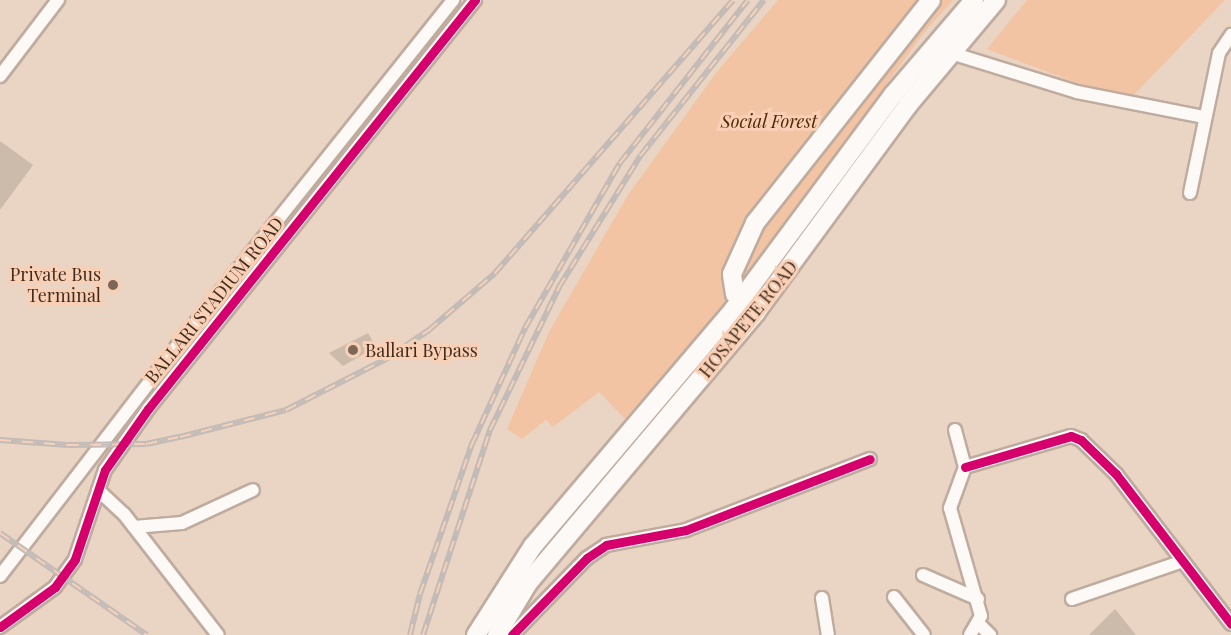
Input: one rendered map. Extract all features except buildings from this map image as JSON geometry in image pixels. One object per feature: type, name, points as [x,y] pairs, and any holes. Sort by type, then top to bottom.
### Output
[{"type":"highway","points":[[756,312],[741,301],[732,286],[736,262],[755,223],[931,0]]},
{"type":"highway","name":"HOSAPETE ROAD","points":[[476,635],[501,590],[555,519],[741,301],[893,95],[974,0]]},
{"type":"highway","name":"HOSAPETE ROAD","points":[[497,635],[528,583],[756,312],[951,53],[996,0]]},
{"type":"street","points":[[0,76],[58,0]]},
{"type":"street","name":"BALLARI STADIUM ROAD","points":[[0,576],[177,346],[453,0]]},
{"type":"street","name":"BALLARI STADIUM ROAD","points":[[2,625],[55,587],[75,559],[105,470],[189,357],[475,0]]},
{"type":"street","points":[[1190,192],[1219,53],[1231,35]]},
{"type":"street","points":[[951,53],[1077,92],[1205,117]]},
{"type":"street","points":[[177,346],[189,357]]},
{"type":"street","points":[[955,430],[965,466],[950,508],[978,599],[979,624],[970,635]]},
{"type":"street","points":[[965,466],[1071,436],[1081,440],[1116,474],[1180,562],[1231,624]]},
{"type":"street","points":[[512,635],[587,558],[606,545],[687,530],[870,459]]},
{"type":"street","points":[[98,490],[134,527],[218,635]]},
{"type":"street","points":[[134,527],[182,524],[254,490]]},
{"type":"street","points":[[1072,599],[1180,562]]},
{"type":"street","points":[[923,575],[978,599]]},
{"type":"street","points":[[894,597],[924,635]]},
{"type":"street","points":[[822,598],[828,635]]},
{"type":"street","points":[[979,624],[990,635]]},
{"type":"street","points":[[2,625],[12,635]]},
{"type":"green space","name":"Social Forest","points":[[778,0],[953,0],[923,34],[730,298],[625,419],[599,392],[553,427],[546,420],[522,439],[507,429],[549,332],[628,195],[716,73]]},
{"type":"green space","points":[[1027,0],[1225,0],[1127,102],[987,49]]},
{"type":"railway","points":[[0,440],[68,445],[146,444],[180,437],[286,410],[386,359],[429,330],[495,273],[733,0]]},
{"type":"railway","points":[[410,635],[420,594],[472,444],[525,328],[620,163],[748,0]]},
{"type":"railway","points":[[423,635],[490,430],[559,287],[641,155],[764,0]]},
{"type":"railway","points":[[0,533],[147,635]]},
{"type":"cycle path","points":[[0,627],[55,587],[75,559],[105,470],[148,409],[475,0]]},
{"type":"cycle path","points":[[965,467],[1071,436],[1081,440],[1116,474],[1231,624]]},
{"type":"cycle path","points":[[512,635],[587,558],[606,545],[686,530],[870,459]]},
{"type":"place","name":"Private Bus Terminal","points":[[113,285]]},
{"type":"place","name":"Ballari Bypass","points":[[353,350]]}]
